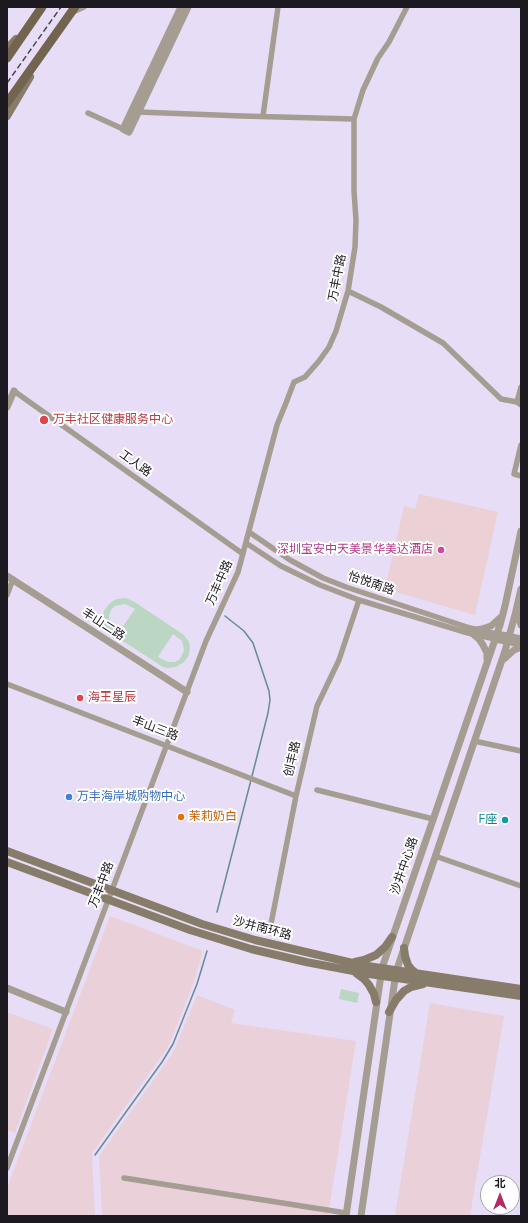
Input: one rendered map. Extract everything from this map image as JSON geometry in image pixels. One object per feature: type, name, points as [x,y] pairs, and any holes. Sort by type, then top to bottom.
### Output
[{"type":"main road","points":[[7,58],[41,8]]},
{"type":"main road","points":[[7,103],[73,10]]},
{"type":"main road","points":[[7,49],[27,29]]},
{"type":"main road","points":[[7,116],[49,45]]},
{"type":"main road","name":"沙井南环路","points":[[7,851],[228,933],[354,971],[396,974],[430,983],[521,996]]},
{"type":"main road","name":"沙井南环路","points":[[7,862],[223,941],[268,954],[326,962],[349,962],[381,972]]},
{"type":"main road","points":[[349,962],[364,960],[376,955],[385,947],[392,937]]},
{"type":"main road","points":[[404,948],[408,965],[417,973]]},
{"type":"main road","points":[[354,971],[368,983],[374,994],[376,1002]]},
{"type":"main road","name":"沙井南环路","points":[[396,974],[417,973],[521,989]]},
{"type":"main road","points":[[389,1012],[393,1003],[404,991],[414,986],[430,983]]},
{"type":"street","points":[[73,10],[84,7]]},
{"type":"street","points":[[126,130],[181,7]]},
{"type":"street","points":[[126,130],[139,112],[188,7]]},
{"type":"street","points":[[263,116],[278,7]]},
{"type":"street","name":"万丰中路","points":[[7,1168],[206,641],[223,603],[236,579],[277,425],[288,396],[294,382],[304,377],[319,361],[329,347],[336,332],[348,291],[355,247],[356,220],[354,190],[354,119],[362,90],[407,7]]},
{"type":"street","points":[[139,112],[354,119]]},
{"type":"street","points":[[88,113],[126,130]]},
{"type":"street","points":[[348,291],[382,307],[442,343],[501,399],[519,403],[521,388]]},
{"type":"street","points":[[7,407],[14,391]]},
{"type":"street","name":"工人路","points":[[14,391],[243,554]]},
{"type":"street","points":[[521,445],[514,474],[521,476]]},
{"type":"street","name":"沙井中心路","points":[[346,1215],[381,972],[503,615],[521,530]]},
{"type":"street","name":"怡悦南路","points":[[249,532],[290,560],[323,578],[474,632]]},
{"type":"street","name":"怡悦南路","points":[[246,543],[281,566],[320,586],[359,600],[474,632],[496,636]]},
{"type":"street","points":[[7,594],[10,578]]},
{"type":"street","name":"丰山二路","points":[[10,578],[187,692]]},
{"type":"street","points":[[360,1216],[389,1012],[396,974],[509,639],[521,589]]},
{"type":"street","name":"创丰路","points":[[270,929],[296,796],[317,706],[339,660],[359,600]]},
{"type":"street","points":[[517,606],[521,624]]},
{"type":"street","points":[[487,662],[483,644],[474,632],[491,626],[503,615]]},
{"type":"street","points":[[496,636],[521,644]]},
{"type":"street","points":[[509,639],[521,639]]},
{"type":"street","points":[[501,662],[510,652],[521,647]]},
{"type":"street","name":"丰山三路","points":[[7,684],[296,796]]},
{"type":"street","points":[[474,741],[521,751]]},
{"type":"street","points":[[317,790],[433,819]]},
{"type":"street","points":[[435,856],[521,886]]},
{"type":"street","points":[[7,988],[66,1012]]},
{"type":"street","points":[[124,1178],[346,1215]]},
{"type":"shaded area","name":"深圳宝安中天美景华美达酒店","points":[[419,494],[498,512],[475,615],[385,589],[404,506],[415,509]]},
{"type":"shaded area","points":[[110,916],[203,951],[194,982],[166,1050],[92,1153],[95,1216],[7,1216],[7,1188]]},
{"type":"shaded area","points":[[197,995],[235,1010],[231,1023],[356,1041],[328,1216],[102,1216],[99,1156],[172,1054]]},
{"type":"shaded area","points":[[430,1003],[504,1016],[470,1216],[395,1216]]},
{"type":"shaded area","points":[[7,1012],[53,1029],[15,1133],[7,1130]]},
{"type":"green space","points":[[125,598],[133,601],[184,635],[190,646],[189,655],[184,662],[176,667],[163,667],[109,632],[104,624],[104,611],[109,604],[117,599]],"holes":[[[125,604],[135,609],[119,632],[111,625],[109,616],[111,610],[115,606]],[[173,634],[182,641],[184,650],[180,659],[175,662],[168,662],[158,657]]]},
{"type":"green space","points":[[341,989],[359,993],[357,1003],[339,999]]},
{"type":"waterway","points":[[225,616],[244,631],[253,643],[269,691],[270,700],[268,713],[252,776]]},
{"type":"waterway","points":[[217,912],[251,780]]},
{"type":"waterway","points":[[95,1155],[162,1062],[173,1044],[197,984],[207,951]]},
{"type":"railway","points":[[7,83],[61,7]]},
{"type":"place","name":"万丰社区健康服务中心","points":[[44,420]]},
{"type":"place","name":"深圳宝安中天美景华美达酒店","points":[[441,550]]},
{"type":"place","name":"海王星辰","points":[[80,698]]},
{"type":"place","name":"万丰海岸城购物中心","points":[[69,797]]},
{"type":"place","name":"茉莉奶白","points":[[181,817]]},
{"type":"place","name":"F座","points":[[505,820]]}]
